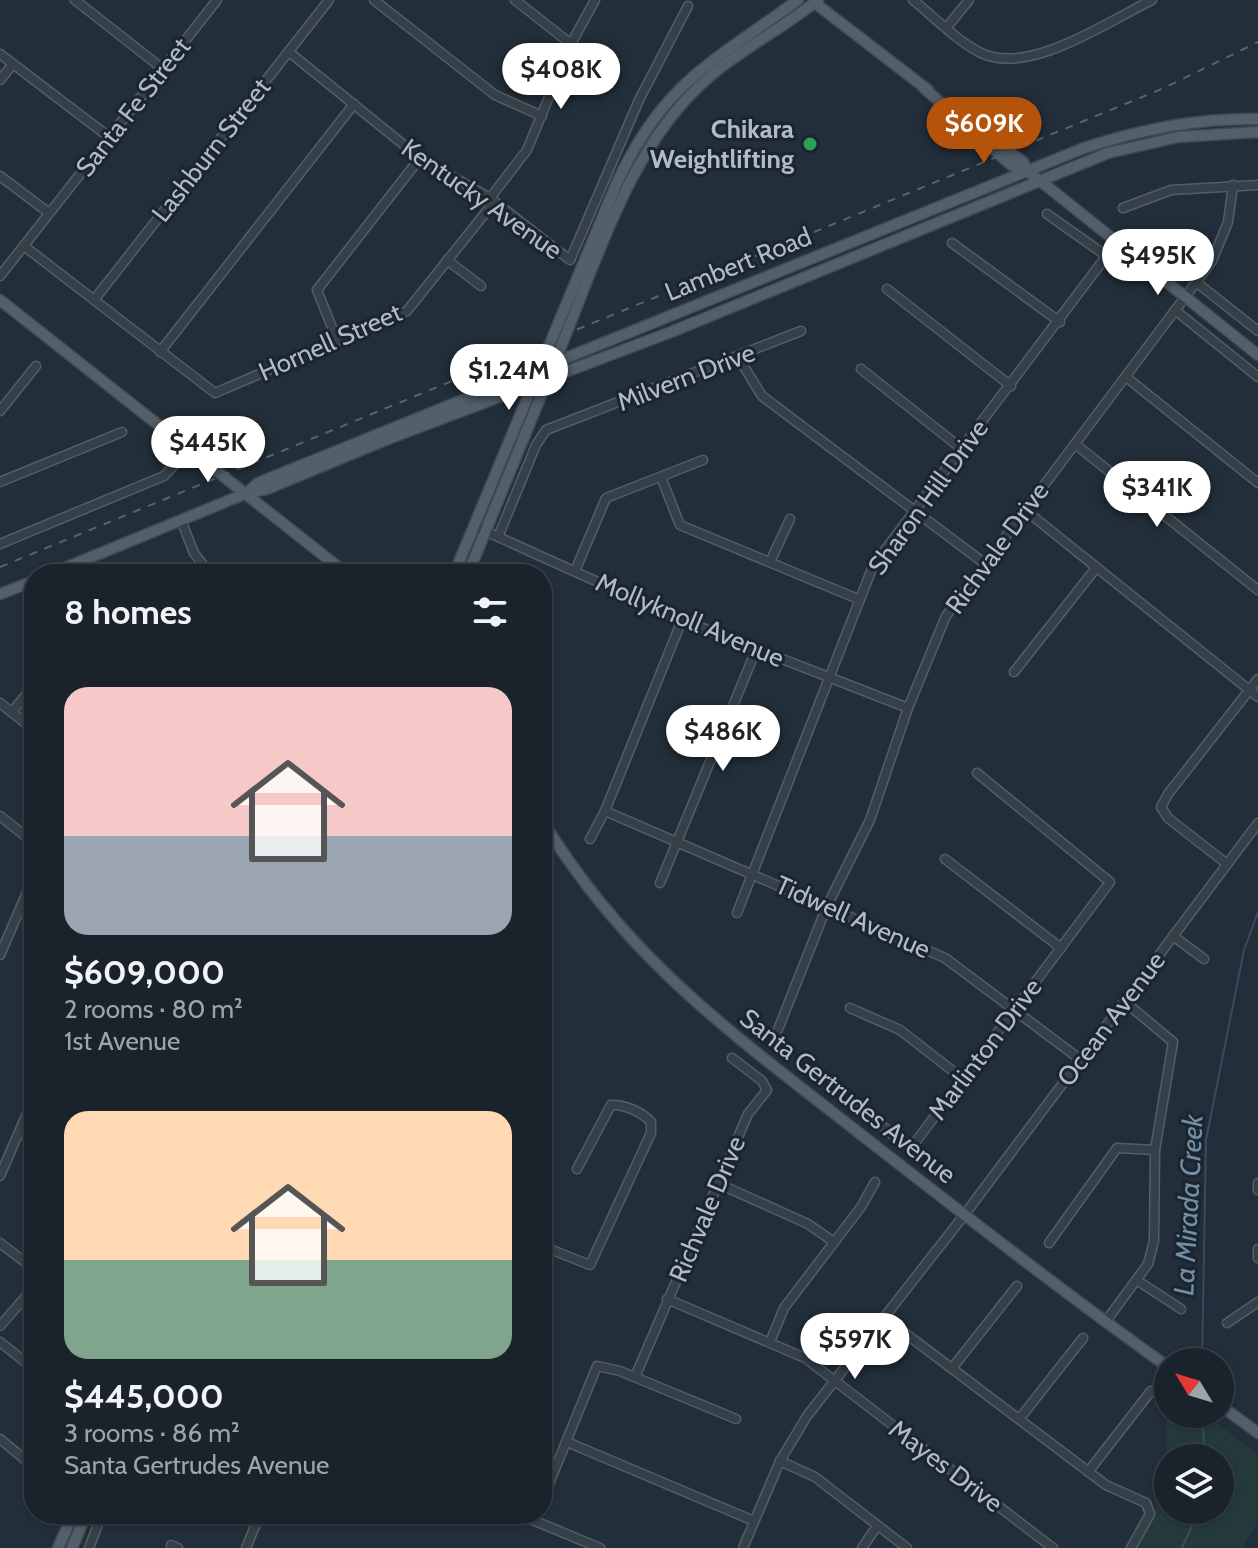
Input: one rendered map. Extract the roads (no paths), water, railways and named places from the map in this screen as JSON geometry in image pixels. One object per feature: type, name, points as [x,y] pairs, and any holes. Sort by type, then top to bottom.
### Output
[{"type":"main road","points":[[458,564],[616,185],[645,130],[673,95],[706,63],[798,0]]},
{"type":"main road","points":[[472,564],[632,180],[659,132],[710,76],[815,1],[1023,162],[1027,171]]},
{"type":"main road","points":[[924,88],[961,124],[1011,165],[1039,180],[1258,355]]},
{"type":"main road","name":"Lambert Road","points":[[247,493],[258,483],[1084,148],[1152,128],[1205,121],[1258,119]]},
{"type":"main road","points":[[961,124],[965,120],[989,135]]},
{"type":"main road","name":"Lambert Road","points":[[74,564],[247,493],[267,489],[473,408],[1039,180],[1135,145],[1204,134],[1258,132]]},
{"type":"main road","points":[[0,300],[335,564]]},
{"type":"main road","points":[[565,338],[573,346],[610,339]]},
{"type":"main road","points":[[473,408],[503,399],[511,402],[516,410],[512,433]]},
{"type":"main road","points":[[0,594],[24,585]]},
{"type":"main road","name":"Santa Gertrudes Avenue","points":[[552,835],[597,901],[671,982],[965,1214],[1154,1357]]},
{"type":"main road","points":[[1234,1415],[1258,1433]]},
{"type":"main road","points":[[58,1548],[69,1524]]},
{"type":"main road","points":[[72,1548],[82,1524]]},
{"type":"street","points":[[75,0],[163,69]]},
{"type":"street","name":"Lashburn Street","points":[[94,300],[329,0]]},
{"type":"street","points":[[374,0],[495,95],[542,116]]},
{"type":"street","points":[[515,0],[571,44]]},
{"type":"street","name":"Hornell Street","points":[[160,352],[215,393],[407,311],[527,150],[571,44],[595,0]]},
{"type":"street","points":[[913,0],[978,51],[1012,61],[1042,54],[1152,0]]},
{"type":"street","points":[[947,27],[969,0]]},
{"type":"street","points":[[1122,0],[1128,12]]},
{"type":"street","name":"Santa Fe Street","points":[[0,276],[215,1]]},
{"type":"street","name":"Kentucky Avenue","points":[[289,52],[420,158],[492,200],[570,260],[639,100],[688,6]]},
{"type":"street","points":[[0,54],[109,137]]},
{"type":"street","points":[[0,80],[13,64]]},
{"type":"street","points":[[24,246],[160,352],[354,104]]},
{"type":"street","points":[[337,340],[317,290],[420,158]]},
{"type":"street","points":[[0,176],[49,213]]},
{"type":"street","name":"Richvale Drive","points":[[777,1032],[827,906],[870,820],[908,708],[946,616],[1196,282],[1228,222],[1233,185]]},
{"type":"street","points":[[1123,208],[1171,190],[1258,185]]},
{"type":"street","points":[[1047,214],[1108,257]]},
{"type":"street","name":"Sharon Hill Drive","points":[[737,913],[873,566],[1060,322],[1117,242]]},
{"type":"street","points":[[952,243],[1060,322]]},
{"type":"street","points":[[447,260],[481,286]]},
{"type":"street","points":[[1196,282],[1258,331]]},
{"type":"street","points":[[887,289],[1011,386]]},
{"type":"street","points":[[1175,310],[1258,377]]},
{"type":"street","name":"Milvern Drive","points":[[498,537],[536,445],[546,430],[801,331]]},
{"type":"street","points":[[738,357],[762,396],[984,563]]},
{"type":"street","points":[[0,411],[36,366]]},
{"type":"street","points":[[861,369],[962,449]]},
{"type":"street","points":[[1126,377],[1258,483]]},
{"type":"street","points":[[0,482],[122,432]]},
{"type":"street","points":[[1075,444],[1258,590]]},
{"type":"street","points":[[0,544],[164,476],[190,448]]},
{"type":"street","points":[[575,571],[606,498],[703,460]]},
{"type":"street","points":[[661,477],[680,525],[858,599]]},
{"type":"street","points":[[1025,510],[1258,697]]},
{"type":"street","points":[[770,562],[790,519]]},
{"type":"street","points":[[181,520],[194,553],[202,564]]},
{"type":"street","name":"Mollyknoll Avenue","points":[[474,526],[682,620],[908,708]]},
{"type":"street","points":[[1014,672],[1096,568]]},
{"type":"street","points":[[590,839],[605,811],[682,620]]},
{"type":"street","points":[[660,883],[756,650]]},
{"type":"street","points":[[1227,864],[1168,818],[1161,807],[1258,679]]},
{"type":"street","points":[[12,712],[24,697]]},
{"type":"street","points":[[0,703],[24,722]]},
{"type":"street","name":"Marlinton Drive","points":[[843,1092],[850,1102],[908,1145],[914,1144],[1110,882],[977,773]]},
{"type":"street","name":"Tidwell Avenue","points":[[605,811],[945,958],[1081,1060]]},
{"type":"street","points":[[0,816],[24,835]]},
{"type":"street","name":"Ocean Avenue","points":[[743,1548],[780,1461],[807,1416],[965,1214],[1258,823]]},
{"type":"street","points":[[945,859],[1061,948]]},
{"type":"street","points":[[0,955],[24,899]]},
{"type":"street","points":[[1173,936],[1204,959]]},
{"type":"street","points":[[1106,1321],[1138,1281],[1148,1264],[1154,1241],[1155,1150],[1173,1042],[1125,1002]]},
{"type":"street","points":[[850,1008],[900,1030],[963,1079]]},
{"type":"street","name":"Richvale Drive","points":[[635,1377],[748,1114],[767,1090],[762,1081],[732,1058]]},
{"type":"street","points":[[552,1250],[590,1265],[651,1133],[651,1122],[632,1110],[611,1105],[577,1169]]},
{"type":"street","points":[[0,1176],[24,1120]]},
{"type":"street","points":[[1049,1243],[1117,1148],[1155,1150]]},
{"type":"street","points":[[770,1342],[784,1308],[875,1182]]},
{"type":"street","points":[[717,1183],[808,1224],[834,1242]]},
{"type":"street","points":[[1258,1183],[1258,1190]]},
{"type":"street","points":[[0,1243],[24,1261]]},
{"type":"street","points":[[1258,1249],[1258,1258]]},
{"type":"street","points":[[1138,1281],[1181,1309]]},
{"type":"street","points":[[953,1367],[1017,1286]]},
{"type":"street","points":[[0,1326],[24,1298]]},
{"type":"street","name":"Mayes Drive","points":[[667,1299],[805,1358],[1053,1548]]},
{"type":"street","points":[[1227,1323],[1258,1302]]},
{"type":"street","points":[[885,1318],[1106,1485],[1141,1500],[1150,1508],[1147,1521],[1131,1548]]},
{"type":"street","points":[[1020,1418],[1083,1338]]},
{"type":"street","points":[[0,1342],[24,1361]]},
{"type":"street","points":[[552,1477],[597,1366],[635,1377],[736,1419]]},
{"type":"street","points":[[1088,1472],[1151,1391]]},
{"type":"street","points":[[0,1439],[24,1459]]},
{"type":"street","points":[[567,1442],[754,1521]]},
{"type":"street","points":[[780,1461],[815,1477],[907,1548]]},
{"type":"street","points":[[89,1548],[98,1524]]},
{"type":"street","points":[[246,1548],[256,1524]]},
{"type":"street","points":[[550,1524],[600,1548]]},
{"type":"street","points":[[862,1548],[877,1526]]},
{"type":"waterway","name":"La Mirada Creek","points":[[1202,1348],[1206,1140],[1244,950],[1258,912]]},
{"type":"waterway","name":"La Mirada Creek","points":[[1203,1428],[1204,1444]]},
{"type":"waterway","name":"La Mirada Creek","points":[[1182,1548],[1193,1524]]},
{"type":"railway","points":[[0,567],[1164,88],[1258,42]]},
{"type":"place","name":"Chikara Weightlifting","points":[[810,144]]}]
